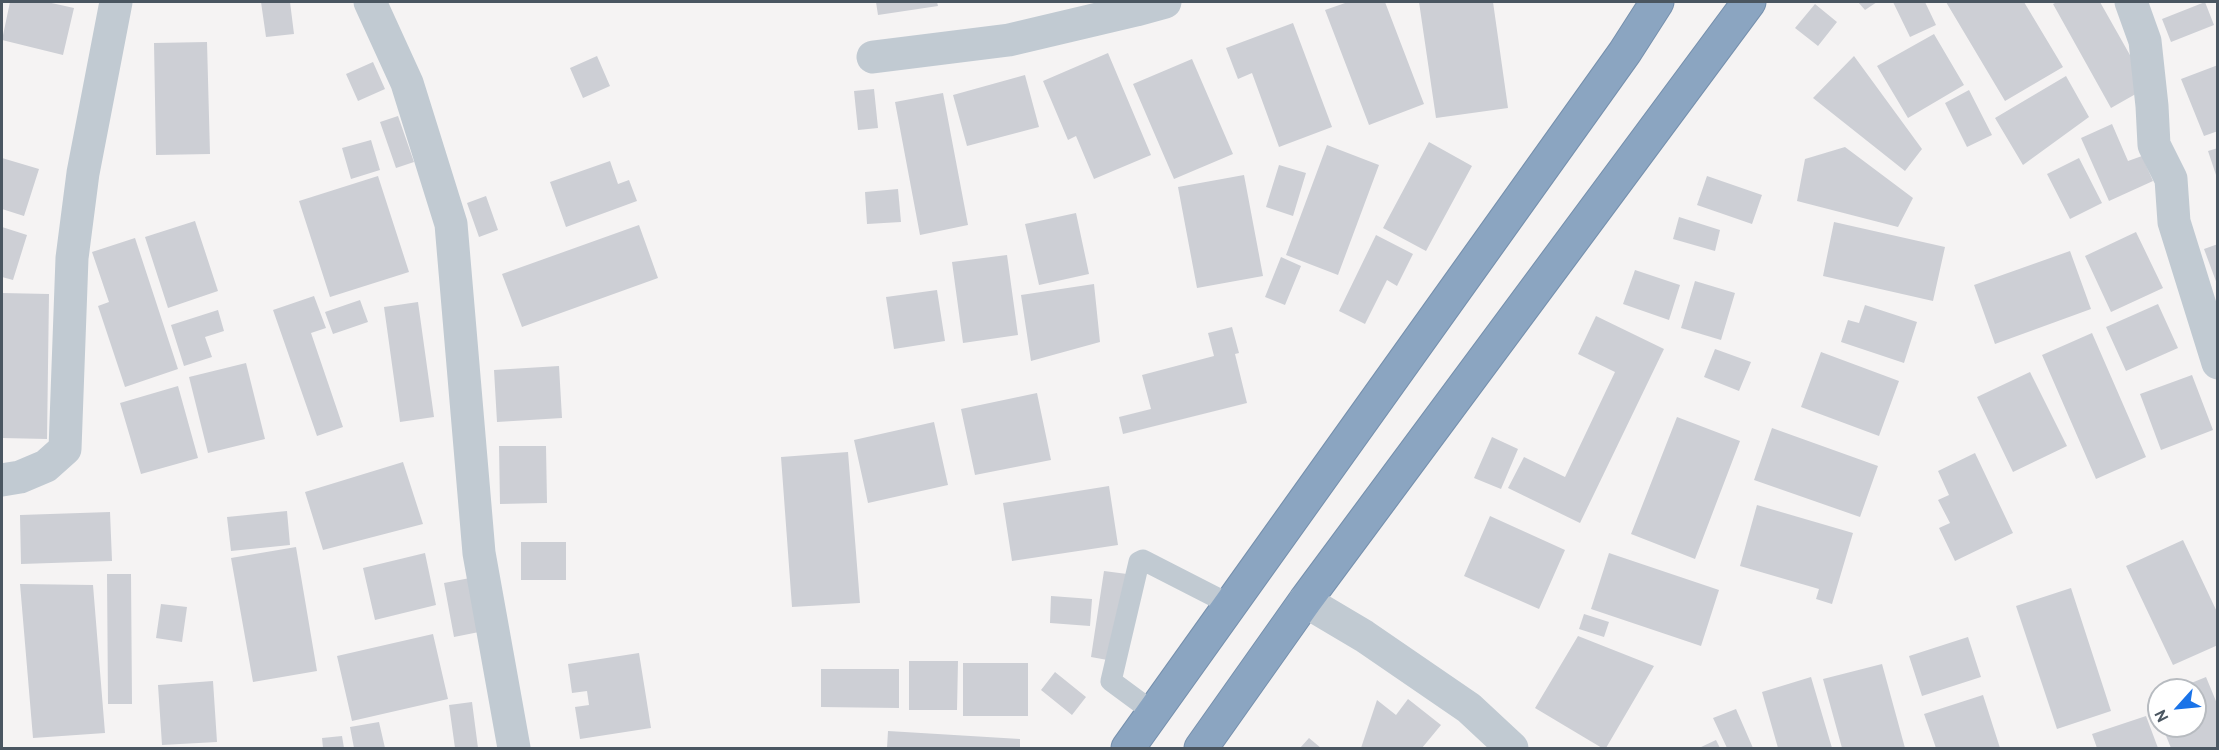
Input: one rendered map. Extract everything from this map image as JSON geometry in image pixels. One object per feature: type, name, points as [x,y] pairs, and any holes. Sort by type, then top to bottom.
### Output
[{"type":"highway","points":[[1128,748],[1625,52],[1657,2]]},
{"type":"highway","points":[[1201,748],[1305,601],[1749,2]]},
{"type":"street","points":[[2,480],[20,477],[46,466],[65,449],[72,258],[83,173],[116,2]]},
{"type":"street","points":[[370,2],[407,83],[451,224],[479,553],[514,748]]},
{"type":"street","points":[[873,57],[1009,40],[1165,2]]},
{"type":"street","points":[[2131,2],[2145,41],[2154,145],[2171,179],[2174,222],[2217,363]]},
{"type":"street","points":[[1305,601],[1364,636],[1469,708],[1512,748]]},
{"type":"lane","points":[[1153,712],[1111,681],[1139,562],[1143,560],[1229,604]]},
{"type":"building","points":[[10,2],[47,2],[74,8],[63,55],[2,40]]},
{"type":"building","points":[[261,2],[290,2],[294,34],[266,37]]},
{"type":"building","points":[[876,2],[937,2],[938,6],[878,15]]},
{"type":"building","points":[[1348,2],[1385,2],[1424,104],[1369,125],[1325,10]]},
{"type":"building","points":[[1419,2],[1493,2],[1508,108],[1436,118]]},
{"type":"building","points":[[1858,2],[1877,2],[1865,10]]},
{"type":"building","points":[[1893,2],[1925,2],[1936,25],[1910,37]]},
{"type":"building","points":[[1946,2],[2024,2],[2063,67],[2005,101]]},
{"type":"building","points":[[2057,2],[2100,2],[2148,87],[2111,108],[2053,4]]},
{"type":"building","points":[[2205,2],[2214,25],[2171,42],[2162,19]]},
{"type":"building","points":[[1815,4],[1837,22],[1818,46],[1795,28]]},
{"type":"building","points":[[1293,23],[1332,127],[1279,147],[1252,73],[1238,79],[1226,48]]},
{"type":"building","points":[[1934,34],[1964,85],[1908,118],[1877,66]]},
{"type":"building","points":[[207,42],[210,154],[156,155],[154,43]]},
{"type":"building","points":[[1108,53],[1151,155],[1094,179],[1076,136],[1068,140],[1043,81]]},
{"type":"building","points":[[597,56],[610,86],[583,98],[570,68]]},
{"type":"building","points":[[1854,56],[1922,149],[1905,171],[1813,98]]},
{"type":"building","points":[[1192,59],[1233,154],[1174,179],[1133,84]]},
{"type":"building","points":[[373,62],[385,89],[358,101],[346,74]]},
{"type":"building","points":[[2218,65],[2218,131],[2204,136],[2181,79]]},
{"type":"building","points":[[1025,75],[1039,127],[967,146],[953,95]]},
{"type":"building","points":[[2066,76],[2089,117],[2023,165],[1995,118]]},
{"type":"building","points":[[874,89],[878,128],[858,130],[854,91]]},
{"type":"building","points":[[1969,90],[1992,135],[1967,147],[1945,103]]},
{"type":"building","points":[[943,93],[968,225],[920,235],[895,102]]},
{"type":"building","points":[[398,116],[414,162],[396,168],[380,122]]},
{"type":"building","points":[[2112,124],[2128,161],[2142,156],[2153,181],[2109,201],[2081,138]]},
{"type":"building","points":[[371,140],[380,170],[351,179],[342,148]]},
{"type":"building","points":[[1429,142],[1472,166],[1426,251],[1383,228]]},
{"type":"building","points":[[1327,145],[1379,165],[1338,275],[1286,255]]},
{"type":"building","points":[[1845,147],[1913,198],[1898,227],[1797,201],[1805,159]]},
{"type":"building","points":[[2218,148],[2218,178],[2217,178],[2208,151]]},
{"type":"building","points":[[2,158],[39,169],[24,216],[2,209]]},
{"type":"building","points":[[2079,158],[2102,203],[2070,219],[2047,174]]},
{"type":"building","points":[[610,161],[618,184],[629,180],[637,201],[566,227],[550,182]]},
{"type":"building","points":[[1279,165],[1306,173],[1293,216],[1266,207]]},
{"type":"building","points":[[1244,175],[1263,276],[1197,288],[1178,187]]},
{"type":"building","points":[[378,176],[409,272],[330,297],[299,201]]},
{"type":"building","points":[[1707,176],[1762,195],[1752,224],[1697,205]]},
{"type":"building","points":[[898,189],[901,222],[867,224],[865,192]]},
{"type":"building","points":[[486,196],[498,230],[479,237],[467,203]]},
{"type":"building","points":[[1076,213],[1089,274],[1039,285],[1025,224]]},
{"type":"building","points":[[1679,217],[1720,230],[1715,251],[1673,239]]},
{"type":"building","points":[[195,221],[218,291],[168,308],[145,237]]},
{"type":"building","points":[[1834,222],[1945,247],[1933,301],[1823,276]]},
{"type":"building","points":[[639,225],[658,278],[522,327],[502,274]]},
{"type":"building","points":[[2,227],[27,235],[13,280],[2,277]]},
{"type":"building","points":[[2136,232],[2163,288],[2111,312],[2085,256]]},
{"type":"building","points":[[1376,235],[1413,254],[1397,286],[1387,280],[1365,324],[1339,311]]},
{"type":"building","points":[[135,238],[178,369],[125,387],[98,306],[109,302],[92,252]]},
{"type":"building","points":[[2218,244],[2218,283],[2217,284],[2204,249]]},
{"type":"building","points":[[2070,251],[2091,309],[1995,344],[1974,285]]},
{"type":"building","points":[[1007,255],[1018,335],[963,343],[952,262]]},
{"type":"building","points":[[1281,257],[1301,266],[1285,305],[1265,297]]},
{"type":"building","points":[[1635,270],[1680,285],[1669,320],[1623,304]]},
{"type":"building","points":[[1695,281],[1735,293],[1721,340],[1681,328]]},
{"type":"building","points":[[1094,284],[1100,342],[1031,361],[1021,295]]},
{"type":"building","points":[[937,290],[945,341],[894,349],[886,297]]},
{"type":"building","points":[[2,293],[49,294],[47,439],[2,438]]},
{"type":"building","points":[[314,296],[326,328],[311,333],[343,427],[317,436],[273,310]]},
{"type":"building","points":[[360,300],[368,322],[333,334],[325,312]]},
{"type":"building","points":[[418,302],[434,417],[400,422],[384,307]]},
{"type":"building","points":[[2158,304],[2178,348],[2126,371],[2106,327]]},
{"type":"building","points":[[1865,305],[1917,322],[1904,363],[1841,342],[1848,320],[1859,323]]},
{"type":"building","points":[[218,310],[224,331],[205,337],[212,357],[184,366],[171,325]]},
{"type":"building","points":[[1596,316],[1664,349],[1580,523],[1508,488],[1524,457],[1565,477],[1615,372],[1578,354]]},
{"type":"building","points":[[1232,327],[1239,353],[1235,354],[1247,403],[1123,434],[1119,417],[1151,409],[1142,375],[1214,356],[1208,333]]},
{"type":"building","points":[[2092,333],[2146,457],[2096,479],[2042,355]]},
{"type":"building","points":[[1715,349],[1751,362],[1739,391],[1704,377]]},
{"type":"building","points":[[1821,352],[1899,381],[1879,436],[1801,407]]},
{"type":"building","points":[[246,363],[265,439],[208,453],[189,377]]},
{"type":"building","points":[[559,366],[562,418],[497,422],[494,370]]},
{"type":"building","points":[[2030,372],[2067,446],[2013,472],[1977,397]]},
{"type":"building","points":[[2192,375],[2213,430],[2161,450],[2140,394]]},
{"type":"building","points":[[178,386],[198,458],[141,474],[120,403]]},
{"type":"building","points":[[1037,393],[1051,460],[975,475],[961,409]]},
{"type":"building","points":[[1677,417],[1740,441],[1695,559],[1631,534]]},
{"type":"building","points":[[934,422],[948,485],[868,503],[854,440]]},
{"type":"building","points":[[1772,428],[1878,466],[1860,517],[1754,480]]},
{"type":"building","points":[[1492,437],[1518,449],[1501,489],[1474,478]]},
{"type":"building","points":[[499,446],[546,446],[547,503],[500,504]]},
{"type":"building","points":[[848,452],[860,603],[792,607],[781,457]]},
{"type":"building","points":[[1975,453],[2013,533],[1955,561],[1939,528],[1950,523],[1938,500],[1949,495],[1938,471]]},
{"type":"building","points":[[403,462],[423,524],[323,550],[305,492]]},
{"type":"building","points":[[1109,486],[1118,545],[1012,561],[1003,503]]},
{"type":"building","points":[[1757,505],[1853,533],[1832,604],[1816,599],[1819,589],[1740,566]]},
{"type":"building","points":[[287,511],[290,545],[231,551],[227,517]]},
{"type":"building","points":[[110,512],[112,561],[21,564],[20,515]]},
{"type":"building","points":[[1490,516],[1565,550],[1539,609],[1464,576]]},
{"type":"building","points":[[2183,540],[2218,614],[2218,645],[2173,665],[2126,566]]},
{"type":"building","points":[[521,542],[566,542],[566,580],[521,580]]},
{"type":"building","points":[[296,547],[317,671],[253,682],[231,558]]},
{"type":"building","points":[[425,553],[436,605],[375,620],[363,568]]},
{"type":"building","points":[[1609,553],[1719,590],[1701,646],[1591,609]]},
{"type":"building","points":[[1104,571],[1127,574],[1113,661],[1091,657]]},
{"type":"building","points":[[107,574],[131,574],[132,704],[108,704]]},
{"type":"building","points":[[470,578],[479,632],[454,637],[444,583]]},
{"type":"building","points":[[20,584],[93,585],[105,733],[33,738]]},
{"type":"building","points":[[2071,588],[2111,711],[2057,729],[2016,606]]},
{"type":"building","points":[[1051,596],[1092,599],[1090,626],[1050,623]]},
{"type":"building","points":[[161,604],[187,607],[182,642],[156,638]]},
{"type":"building","points":[[1584,614],[1609,622],[1604,637],[1579,629]]},
{"type":"building","points":[[433,634],[448,699],[352,721],[337,656]]},
{"type":"building","points":[[1578,636],[1654,666],[1606,748],[1602,748],[1535,708]]},
{"type":"building","points":[[1968,637],[1981,677],[1922,696],[1909,656]]},
{"type":"building","points":[[639,653],[651,728],[580,739],[575,707],[589,705],[587,691],[572,693],[568,664]]},
{"type":"building","points":[[909,661],[958,661],[957,710],[909,710]]},
{"type":"building","points":[[963,663],[1028,663],[1028,716],[963,716]]},
{"type":"building","points":[[1882,664],[1905,748],[1842,748],[1823,679]]},
{"type":"building","points":[[821,669],[899,669],[899,708],[821,707]]},
{"type":"building","points":[[1055,672],[1086,697],[1072,715],[1041,690]]},
{"type":"building","points":[[1811,677],[1832,748],[1778,748],[1762,692]]},
{"type":"building","points":[[2207,679],[2218,706],[2218,748],[2171,748],[2167,738],[2207,738]]},
{"type":"building","points":[[213,681],[217,742],[162,745],[158,685]]},
{"type":"building","points":[[1983,695],[2000,748],[1936,748],[1924,714]]},
{"type":"building","points":[[1408,699],[1441,725],[1422,748],[1361,748],[1377,700],[1396,715]]},
{"type":"building","points":[[472,702],[478,748],[455,748],[449,705]]},
{"type":"building","points":[[1736,709],[1753,748],[1727,748],[1713,718]]},
{"type":"building","points":[[2146,716],[2147,738],[2154,738],[2158,748],[2097,748],[2092,734]]},
{"type":"building","points":[[379,722],[385,748],[354,748],[350,727]]},
{"type":"building","points":[[888,731],[1020,739],[1020,748],[887,748]]},
{"type":"building","points":[[342,736],[344,748],[323,748],[322,738]]},
{"type":"building","points":[[1309,738],[1321,748],[1300,748]]},
{"type":"building","points":[[1716,740],[1720,748],[1699,748]]}]
